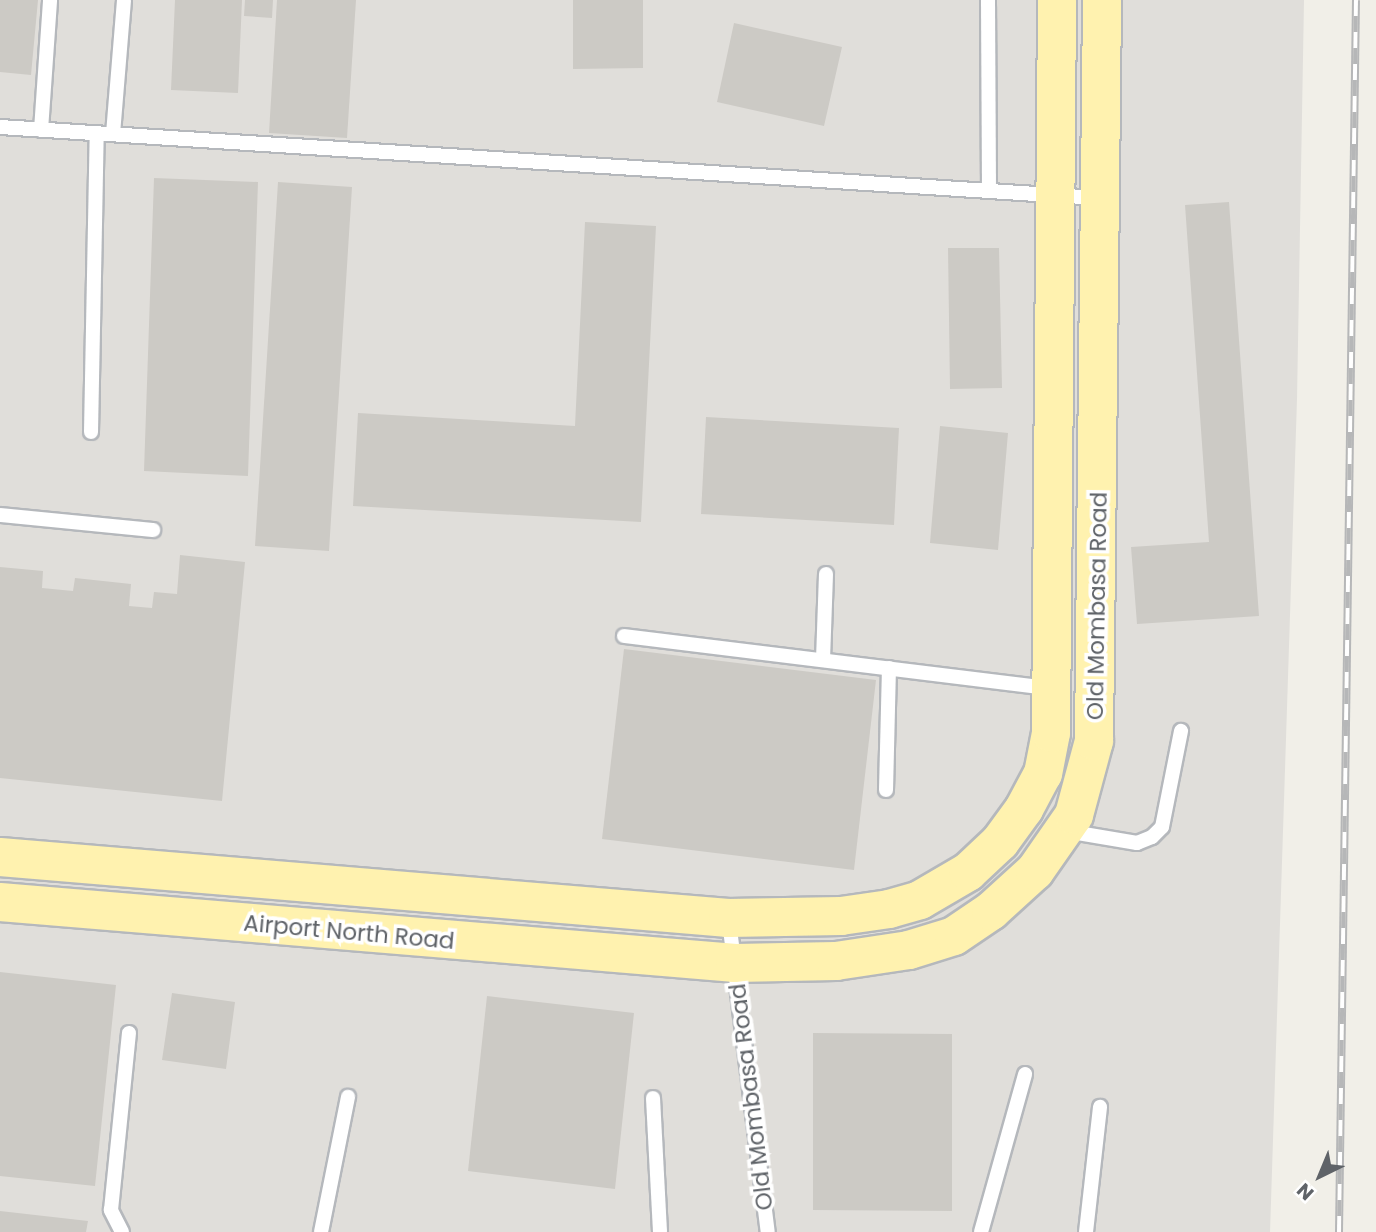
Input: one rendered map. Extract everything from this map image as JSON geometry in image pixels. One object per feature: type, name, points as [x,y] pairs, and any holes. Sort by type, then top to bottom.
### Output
[{"type":"main road","name":"Old Mombasa Road","points":[[710,917],[841,916],[889,909],[920,900],[968,872],[1000,842],[1043,774],[1054,688],[1057,0]]},
{"type":"main road","name":"Old Mombasa Road","points":[[697,961],[735,963],[868,958],[954,936],[1014,892],[1074,815],[1091,764],[1098,692],[1101,0]]},
{"type":"main road","name":"Airport North Road","points":[[15,858],[710,917]]},
{"type":"main road","points":[[13,904],[15,858]]},
{"type":"main road","name":"Airport North Road","points":[[13,904],[697,961]]},
{"type":"lane","points":[[41,130],[50,0]]},
{"type":"lane","points":[[91,432],[105,134],[124,0]]},
{"type":"lane","points":[[988,0],[989,191]]},
{"type":"lane","points":[[0,127],[1101,198]]},
{"type":"lane","points":[[0,515],[153,530]]},
{"type":"lane","points":[[823,660],[825,574]]},
{"type":"lane","points":[[624,636],[1054,688]]},
{"type":"lane","points":[[886,790],[890,668]]},
{"type":"lane","points":[[1064,831],[1137,843],[1152,837],[1162,827],[1181,731]]},
{"type":"lane","name":"Old Mombasa Road","points":[[710,917],[735,963],[768,1232]]},
{"type":"lane","points":[[122,1232],[111,1210],[129,1033]]},
{"type":"lane","points":[[981,1232],[1025,1074]]},
{"type":"lane","points":[[321,1232],[348,1097]]},
{"type":"lane","points":[[653,1098],[660,1232]]},
{"type":"lane","points":[[1086,1232],[1100,1107]]},
{"type":"shaded area","points":[[0,0],[1304,0],[1297,399],[1270,1232],[0,1232]]},
{"type":"building","points":[[0,0],[38,0],[31,75],[0,72]]},
{"type":"building","points":[[175,0],[242,0],[238,93],[171,90]]},
{"type":"building","points":[[245,0],[273,0],[272,18],[244,16]]},
{"type":"building","points":[[277,0],[356,0],[347,138],[269,133]]},
{"type":"building","points":[[573,0],[643,0],[643,68],[573,69]]},
{"type":"building","points":[[734,23],[842,47],[824,126],[717,102]]},
{"type":"building","points":[[154,178],[258,182],[248,476],[144,471]]},
{"type":"building","points":[[278,182],[352,187],[329,551],[255,546]]},
{"type":"building","points":[[1229,202],[1259,616],[1137,624],[1131,547],[1209,542],[1185,205]]},
{"type":"building","points":[[585,222],[656,226],[641,522],[353,506],[358,413],[575,426]]},
{"type":"building","points":[[948,248],[999,248],[1002,388],[950,389]]},
{"type":"building","points":[[706,417],[899,428],[894,525],[701,514]]},
{"type":"building","points":[[940,426],[1008,433],[998,550],[930,543]]},
{"type":"building","points":[[180,555],[245,562],[222,801],[0,778],[0,567],[43,571],[42,588],[73,591],[75,578],[131,584],[129,606],[152,608],[154,592],[177,594]]},
{"type":"building","points":[[624,649],[876,680],[854,870],[602,839]]},
{"type":"building","points":[[0,972],[116,985],[95,1186],[0,1176]]},
{"type":"building","points":[[172,993],[235,1002],[226,1069],[162,1060]]},
{"type":"building","points":[[487,996],[634,1013],[615,1189],[468,1171]]},
{"type":"building","points":[[813,1033],[952,1034],[952,1211],[813,1210]]},
{"type":"building","points":[[0,1211],[88,1221],[86,1232],[0,1232]]},
{"type":"railway","points":[[1339,1232],[1356,0]]}]
